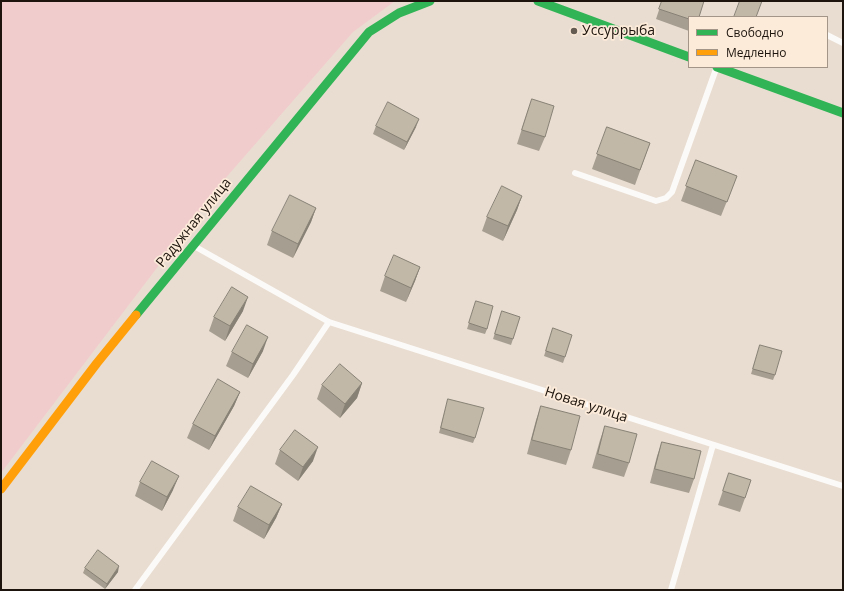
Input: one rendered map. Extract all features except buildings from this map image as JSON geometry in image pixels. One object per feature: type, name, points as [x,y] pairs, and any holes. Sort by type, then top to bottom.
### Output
[{"type":"main road","name":"Радужная улица","points":[[1,489],[96,363],[369,32],[399,13],[430,1]]},
{"type":"main road","points":[[538,1],[688,57]]},
{"type":"main road","points":[[720,68],[843,113]]},
{"type":"lane","points":[[828,35],[843,42]]},
{"type":"lane","points":[[575,173],[656,201],[666,198],[672,192],[717,68]]},
{"type":"lane","name":"Новая улица","points":[[193,246],[330,322],[843,486]]},
{"type":"lane","points":[[135,590],[330,322]]},
{"type":"lane","points":[[672,590],[712,445]]},
{"type":"shaded area","points":[[1,1],[395,1],[353,32],[223,181],[1,473]]},
{"type":"traffic: fast","points":[[136,315],[369,32],[399,13],[430,1]]},
{"type":"traffic: fast","points":[[538,1],[688,57]]},
{"type":"traffic: fast","points":[[720,68],[843,113]]},
{"type":"traffic: slow","points":[[1,489],[97,363],[136,315]]},
{"type":"place","name":"Уссуррыба","points":[[574,31]]}]
